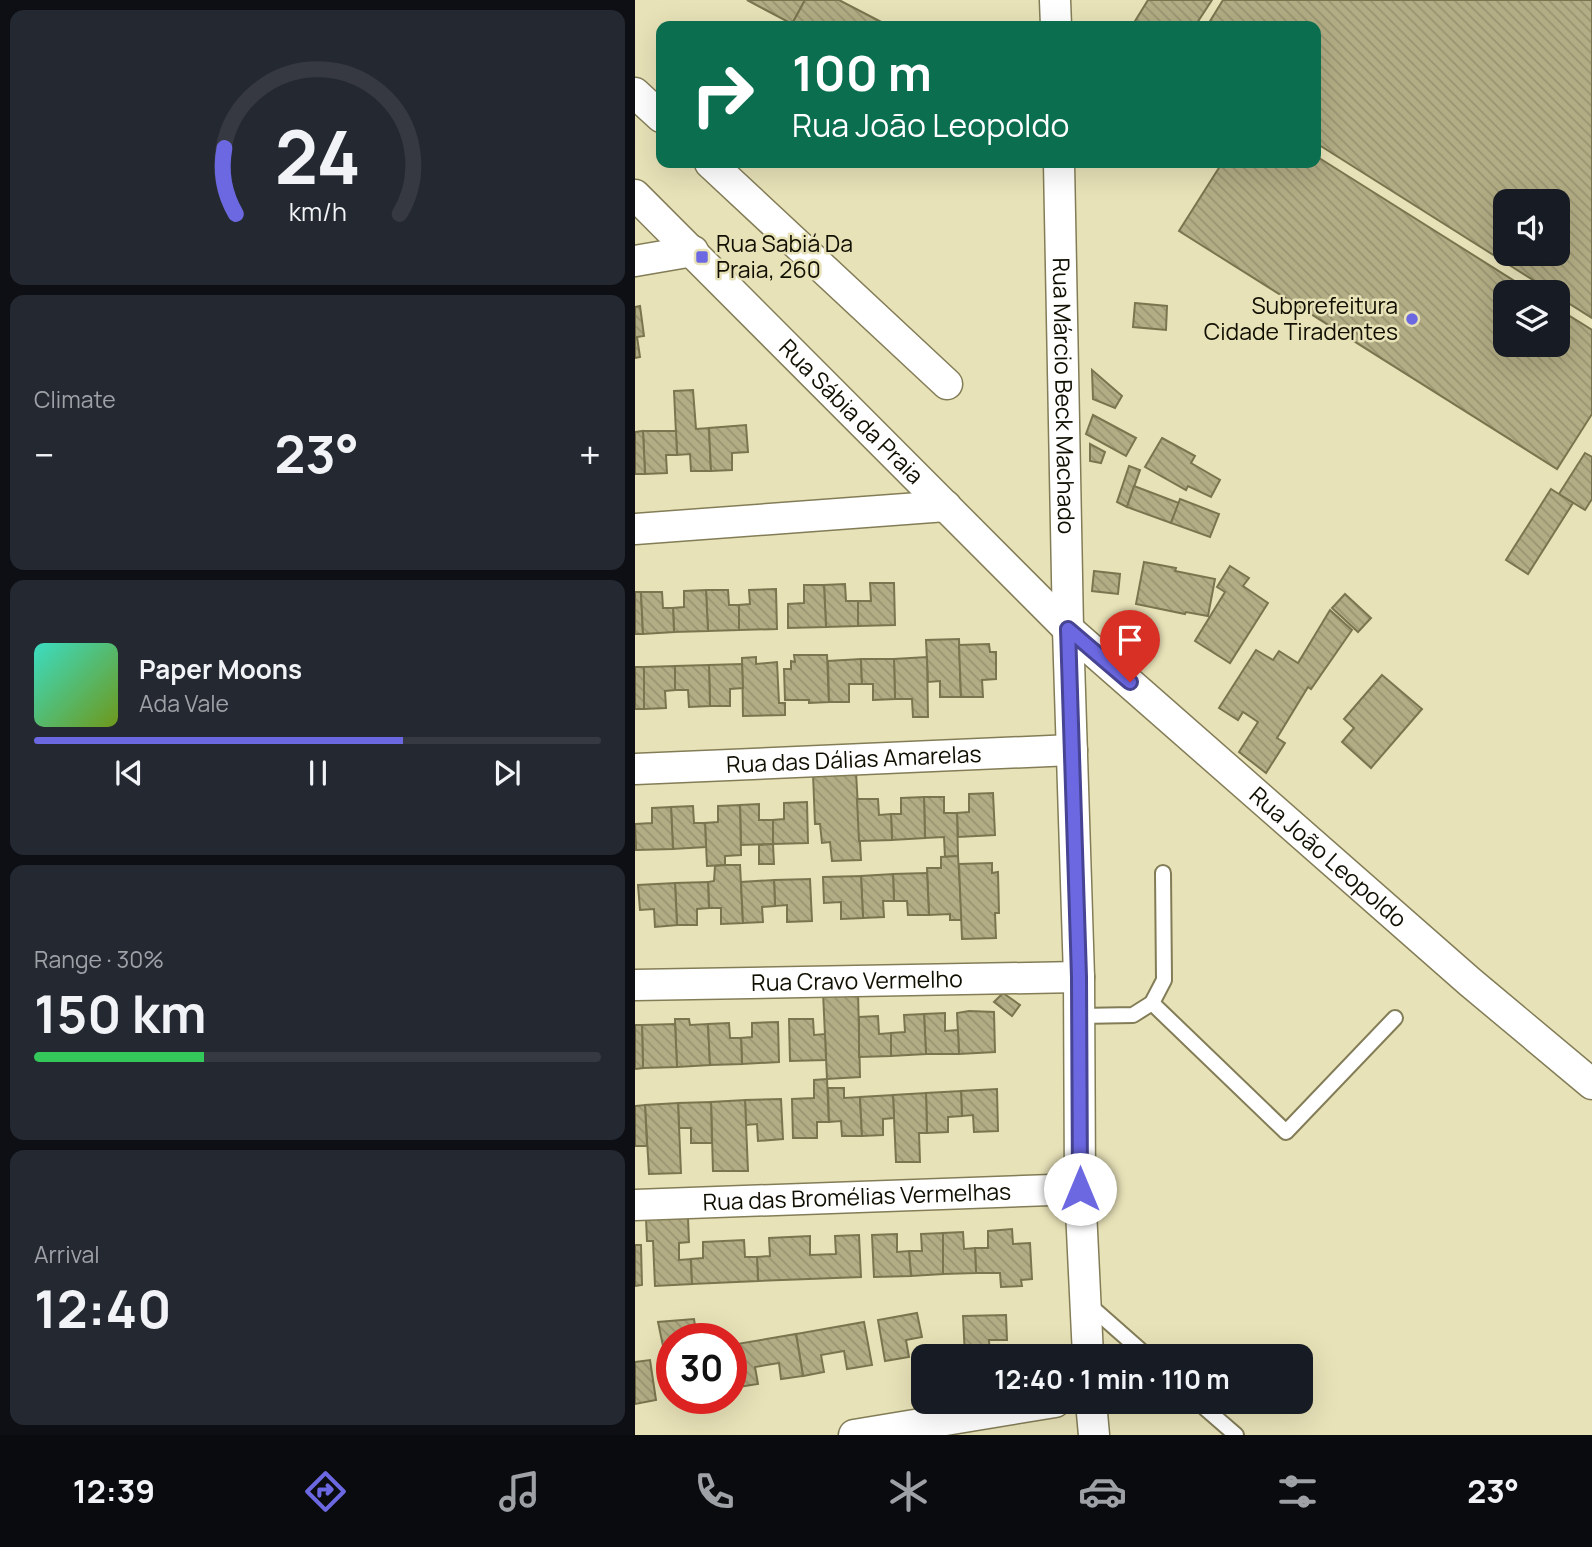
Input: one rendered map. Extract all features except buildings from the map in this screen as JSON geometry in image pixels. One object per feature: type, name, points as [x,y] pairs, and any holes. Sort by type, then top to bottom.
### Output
[{"type":"street","points":[[1055,0],[1056,21]]},
{"type":"street","points":[[635,93],[656,112]]},
{"type":"street","points":[[715,168],[947,384]]},
{"type":"street","name":"Rua Márcio Beck Machado","points":[[1059,168],[1068,629],[1079,977],[1080,1189],[1087,1344]]},
{"type":"street","name":"Rua Sábia da Praia","points":[[635,195],[1068,629]]},
{"type":"street","points":[[635,261],[693,251]]},
{"type":"street","points":[[635,529],[946,506]]},
{"type":"street","name":"Rua João Leopoldo","points":[[1068,629],[1470,982],[1592,1084]]},
{"type":"street","name":"Rua das Dálias Amarelas","points":[[635,769],[1072,750]]},
{"type":"street","name":"Rua Cravo Vermelho","points":[[635,985],[1079,977]]},
{"type":"street","name":"Rua das Bromélias Vermelhas","points":[[635,1205],[1080,1189]]},
{"type":"street","points":[[854,1435],[982,1414]]},
{"type":"street","points":[[1092,1414],[1094,1435]]},
{"type":"lane","points":[[1079,1016],[1133,1015],[1152,1003],[1164,980],[1163,873]]},
{"type":"lane","points":[[1152,1003],[1286,1132],[1395,1018]]},
{"type":"lane","points":[[1085,1301],[1133,1344]]},
{"type":"lane","points":[[1212,1414],[1236,1435]]},
{"type":"place","name":"Rua Sabiá Da Praia, 260","points":[[702,257]]},
{"type":"place","name":"Subprefeitura Cidade Tiradentes","points":[[1412,319]]},
{"type":"route","points":[[1080,1189],[1079,977],[1068,629],[1130,682]]}]
